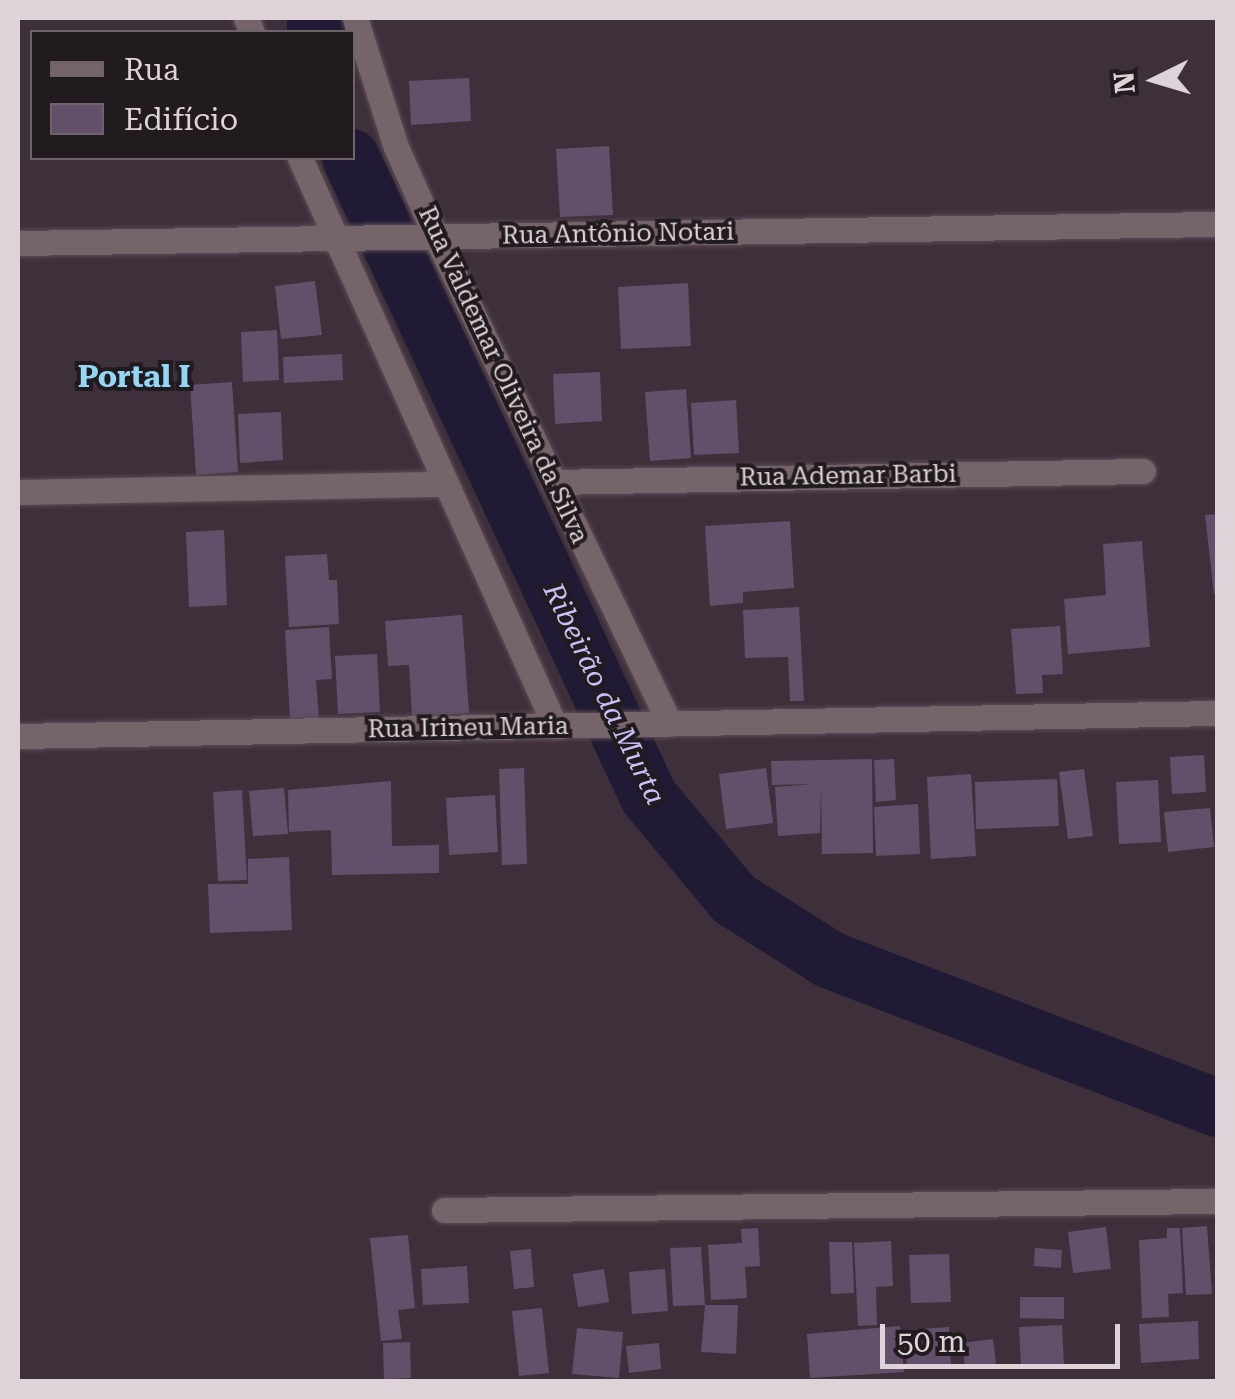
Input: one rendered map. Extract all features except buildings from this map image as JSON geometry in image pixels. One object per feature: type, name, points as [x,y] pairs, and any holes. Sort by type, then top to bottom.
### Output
[{"type":"street","name":"Rua Valdemar Oliveira da Silva","points":[[355,18],[396,147],[430,237],[553,482],[663,724]]},
{"type":"street","points":[[301,160],[443,484],[566,726]]},
{"type":"street","name":"Rua Antônio Notari","points":[[18,244],[1218,224]]},
{"type":"street","name":"Rua Ademar Barbi","points":[[553,482],[1143,471]]},
{"type":"street","points":[[18,492],[443,484]]},
{"type":"street","name":"Rua Irineu Maria","points":[[18,736],[1218,713]]},
{"type":"street","points":[[444,1210],[1218,1201]]},
{"type":"waterway","name":"Ribeirão da Murta","points":[[316,18],[316,30]]},
{"type":"waterway","name":"Ribeirão da Murta","points":[[352,160],[649,797],[734,899],[830,960],[1218,1108]]},
{"type":"district","name":"Portal I","points":[[134,377]]}]
